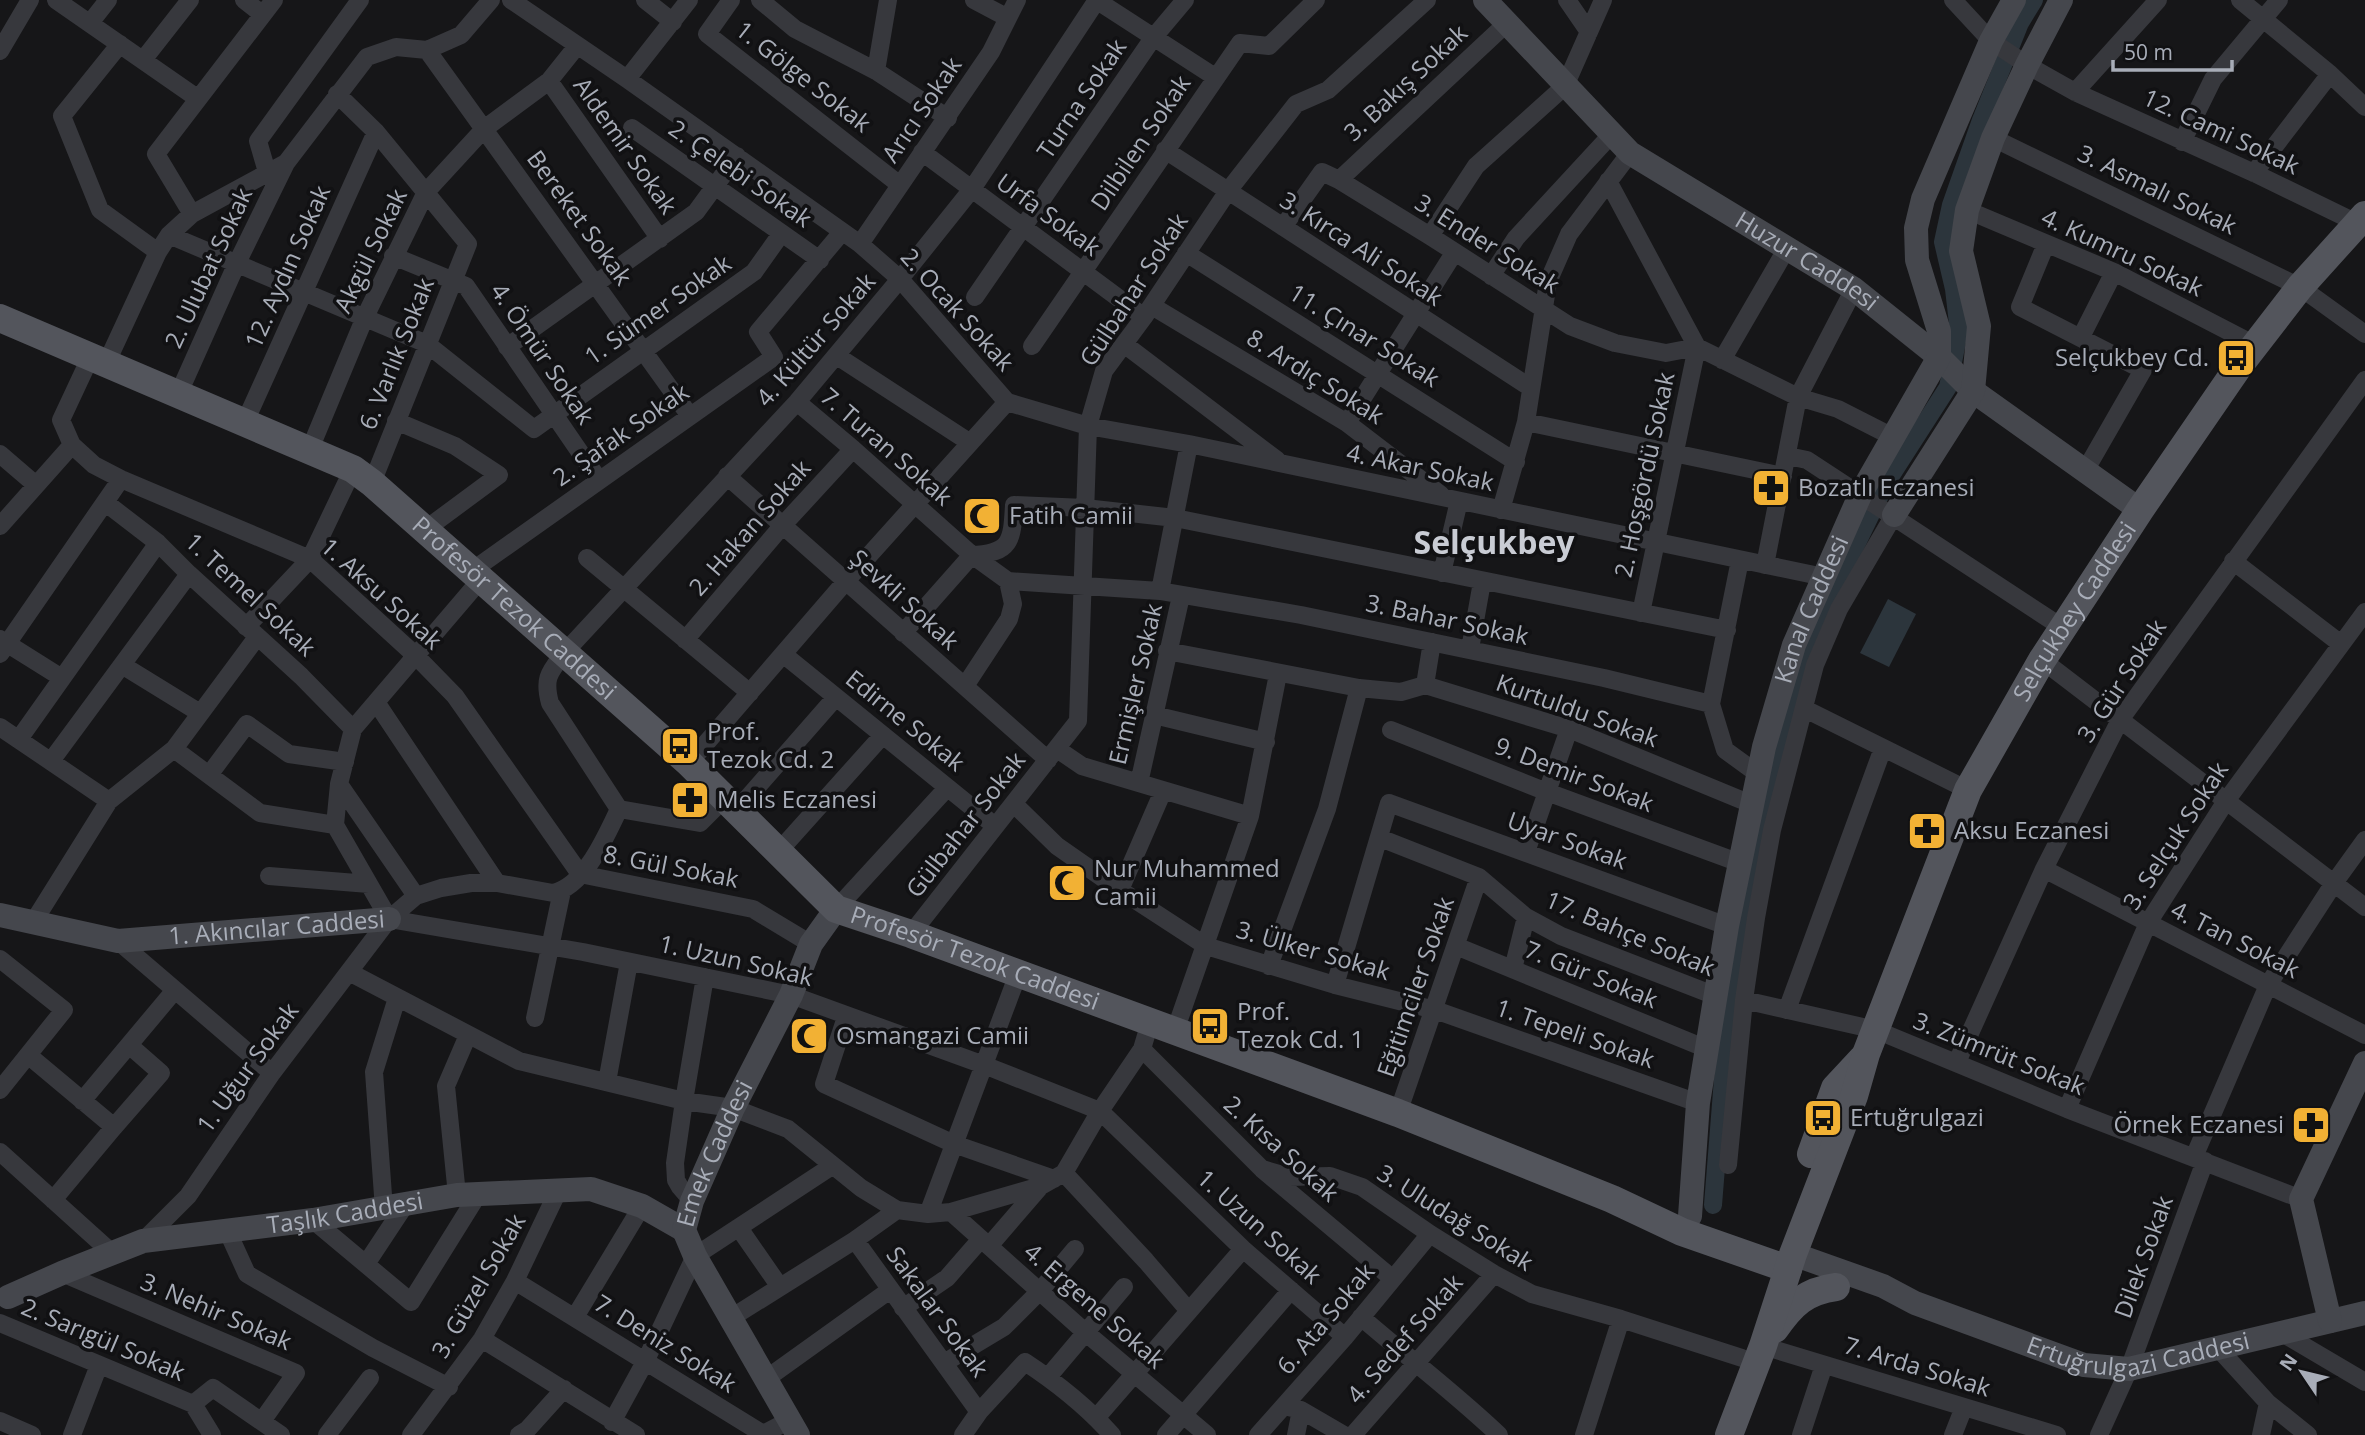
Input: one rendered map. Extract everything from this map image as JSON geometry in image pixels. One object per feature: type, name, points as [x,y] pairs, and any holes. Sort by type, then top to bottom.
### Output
[{"type":"main road","name":"Selçukbey Caddesi","points":[[1752,1352],[1835,1088],[1871,1042],[1968,790],[2042,660],[2140,510],[2255,345],[2300,287],[2361,219]]},
{"type":"main road","name":"Profesör Tezok Caddesi","points":[[0,318],[310,449],[363,476],[478,574],[689,763],[836,909],[1398,1113],[1612,1199]]},
{"type":"main road","points":[[1612,1199],[1682,1232],[1782,1259]]},
{"type":"main road","points":[[1612,1199],[1690,1216],[1782,1259]]},
{"type":"main road","points":[[1712,1435],[1752,1352],[1795,1304],[1818,1289],[1836,1287]]},
{"type":"main road","points":[[1729,1435],[1752,1352]]},
{"type":"street","points":[[0,51],[30,0]]},
{"type":"street","points":[[56,0],[197,98]]},
{"type":"street","points":[[90,23],[108,0]]},
{"type":"street","points":[[143,60],[190,0]]},
{"type":"street","points":[[192,214],[156,154],[268,7],[244,0]]},
{"type":"street","points":[[267,172],[258,141],[360,0]]},
{"type":"street","points":[[427,50],[461,35],[491,0]]},
{"type":"street","name":"2. Ocak Sokak","points":[[511,0],[860,244],[900,279],[1007,402],[846,580],[689,763]]},
{"type":"street","points":[[645,0],[673,22]]},
{"type":"street","points":[[627,79],[689,0]]},
{"type":"street","name":"1. Gölge Sokak","points":[[731,0],[708,34],[900,185]]},
{"type":"street","points":[[760,0],[795,29],[876,71],[948,118]]},
{"type":"street","points":[[876,71],[888,0]]},
{"type":"street","points":[[974,0],[1008,18]]},
{"type":"street","name":"Arıcı Sokak","points":[[860,244],[991,52],[1017,0]]},
{"type":"street","points":[[1096,0],[1215,77]]},
{"type":"street","name":"4. Kültür Sokak","points":[[619,809],[550,703],[545,686],[551,670],[797,402],[900,279],[972,189],[1096,0]]},
{"type":"street","name":"Turna Sokak","points":[[975,297],[1153,38],[1185,0]]},
{"type":"street","name":"Dilbilen Sokak","points":[[1032,346],[1164,150],[1240,43],[1269,47],[1316,0]]},
{"type":"street","name":"Gülbahar Sokak","points":[[911,934],[1078,721],[1088,426],[1104,371],[1148,311],[1227,191],[1296,104],[1328,90],[1427,0]]},
{"type":"street","name":"Huzur Caddesi","points":[[1485,0],[1630,153],[1854,289],[1939,357],[1968,386],[2140,510]]},
{"type":"street","points":[[1567,0],[1589,32]]},
{"type":"street","points":[[1430,236],[1476,166],[1565,86],[1603,0]]},
{"type":"street","name":"12. Cami Sokak","points":[[1953,0],[1994,43],[2075,92],[2182,142],[2361,219]]},
{"type":"street","points":[[1939,357],[1940,331],[1917,260],[1916,228],[1923,200],[2014,0]]},
{"type":"street","name":"Kanal Caddesi","points":[[1728,1165],[1744,1000],[1772,830],[1815,665],[1839,609],[1968,386],[1979,326],[1961,251],[1967,210],[2022,62],[2060,0]]},
{"type":"street","points":[[2075,92],[2158,0]]},
{"type":"street","points":[[2240,0],[2330,74],[2365,107]]},
{"type":"street","points":[[2182,142],[2213,79],[2279,0]]},
{"type":"street","name":"3. Bakış Sokak","points":[[1339,180],[1507,23]]},
{"type":"street","points":[[120,44],[62,116],[100,209],[158,252]]},
{"type":"street","name":"Akgül Sokak","points":[[310,449],[365,317],[426,192],[484,129],[549,81],[577,46]]},
{"type":"street","name":"2. Ulubat Sokak","points":[[178,395],[237,263],[286,163],[367,57],[396,47],[427,50]]},
{"type":"street","name":"Bereket Sokak","points":[[427,50],[690,416]]},
{"type":"street","points":[[2255,173],[2330,74]]},
{"type":"street","name":"Aldemir Sokak","points":[[549,81],[660,239]]},
{"type":"street","points":[[337,94],[376,132],[426,192]]},
{"type":"street","name":"2. Çelebi Sokak","points":[[632,128],[820,260]]},
{"type":"street","name":"12. Aydın Sokak","points":[[245,422],[376,132]]},
{"type":"street","points":[[1492,276],[1516,238],[1611,135]]},
{"type":"street","name":"3. Asmalı Sokak","points":[[1993,138],[2300,287],[2365,334]]},
{"type":"street","name":"3. Kırca Ali Sokak","points":[[1164,150],[1531,388]]},
{"type":"street","name":"Urfa Sokak","points":[[922,152],[1084,272],[1148,311]]},
{"type":"street","points":[[1501,510],[1526,422],[1548,282],[1569,234],[1630,153]]},
{"type":"street","points":[[507,347],[696,212],[737,156]]},
{"type":"street","points":[[0,526],[72,445],[61,420],[98,361],[169,235],[192,214],[286,163]]},
{"type":"street","points":[[1283,227],[1322,172],[1339,180]]},
{"type":"street","name":"3. Ender Sokak","points":[[1339,180],[1570,326],[1615,343],[1666,353],[1697,347]]},
{"type":"street","points":[[1608,181],[1697,347],[1798,397],[1838,409],[1893,437]]},
{"type":"street","name":"6. Varlık Sokak","points":[[34,921],[109,801],[174,749],[251,632],[310,559],[397,421],[468,244],[426,192]]},
{"type":"street","name":"4. Kumru Sokak","points":[[1967,210],[2114,272],[2255,345]]},
{"type":"street","points":[[820,260],[842,232]]},
{"type":"street","name":"1. Sümer Sokak","points":[[554,415],[754,272],[781,234]]},
{"type":"street","points":[[169,235],[427,344],[534,429],[554,415]]},
{"type":"street","points":[[2046,244],[2020,307],[2143,370],[2085,471]]},
{"type":"street","points":[[1722,360],[1787,248]]},
{"type":"street","name":"11. Çınar Sokak","points":[[1186,253],[1516,462]]},
{"type":"street","points":[[1347,423],[1454,253]]},
{"type":"street","name":"4. Ömür Sokak","points":[[393,256],[466,286],[599,480]]},
{"type":"street","name":"2. Şafak Sokak","points":[[353,729],[478,574],[599,480],[774,357],[758,332],[820,260]]},
{"type":"street","points":[[2081,337],[2114,272]]},
{"type":"street","points":[[1765,565],[1798,397],[1854,289]]},
{"type":"street","name":"8. Ardıç Sokak","points":[[1148,311],[1347,423],[1453,500]]},
{"type":"street","points":[[1124,344],[1282,464]]},
{"type":"street","name":"2. Hoşgördü Sokak","points":[[1641,613],[1697,347]]},
{"type":"street","points":[[837,356],[969,443]]},
{"type":"street","name":"Kanal Caddesi","points":[[1690,1216],[1698,1103],[1727,926],[1758,774],[1794,645],[1861,493],[1939,357]]},
{"type":"street","name":"3. Gür Sokak","points":[[1957,1062],[2044,869],[2120,720],[2365,380]]},
{"type":"street","name":"7. Turan Sokak","points":[[797,402],[972,555],[1008,581]]},
{"type":"street","name":"4. Akar Sokak","points":[[1007,402],[1088,426],[1189,444],[1824,577]]},
{"type":"street","points":[[397,421],[455,446],[499,475],[426,529]]},
{"type":"street","points":[[1526,422],[1783,476]]},
{"type":"street","points":[[1160,591],[1189,444]]},
{"type":"street","name":"1. Aksu Sokak","points":[[72,445],[94,465],[121,479],[310,559],[415,655],[455,696],[580,874]]},
{"type":"street","name":"2. Hakan Sokak","points":[[685,640],[783,525],[853,449]]},
{"type":"street","points":[[0,454],[36,485]]},
{"type":"street","points":[[1788,456],[1807,460],[1861,493],[2063,628]]},
{"type":"street","name":"Şevkli Sokak","points":[[727,476],[965,687],[1052,755],[1250,816]]},
{"type":"street","points":[[62,678],[3,645],[121,479]]},
{"type":"street","points":[[1442,573],[1453,500]]},
{"type":"street","name":"1. Temel Sokak","points":[[106,503],[158,543],[301,676],[353,729]]},
{"type":"street","points":[[903,633],[972,555],[988,554],[1002,548],[1012,537],[1014,505],[1085,508],[1175,518],[1727,630]]},
{"type":"street","points":[[19,739],[158,543]]},
{"type":"street","points":[[587,558],[750,693]]},
{"type":"street","points":[[1740,560],[1711,704],[1725,750],[1758,774]]},
{"type":"street","points":[[2233,561],[2341,644]]},
{"type":"street","points":[[51,761],[189,574]]},
{"type":"street","points":[[965,687],[1009,619],[1013,604],[1008,581],[1084,584]]},
{"type":"street","points":[[1470,649],[1482,582]]},
{"type":"street","name":"3. Bahar Sokak","points":[[1084,584],[1160,591],[1301,615],[1470,649],[1711,704]]},
{"type":"street","name":"Ermişler Sokak","points":[[1139,783],[1181,596]]},
{"type":"street","name":"3. Selçuk Sokak","points":[[2067,1109],[2148,923],[2226,801],[2365,612]]},
{"type":"street","points":[[1167,652],[1359,688],[1401,692],[1425,685],[1433,642]]},
{"type":"street","name":"Edirne Sokak","points":[[783,654],[995,826]]},
{"type":"street","points":[[2042,660],[2365,907]]},
{"type":"street","points":[[122,665],[200,713]]},
{"type":"street","points":[[903,1308],[947,1278],[1053,1179],[1142,1049],[1163,1026],[1206,946],[1250,816],[1278,674]]},
{"type":"street","name":"Kurtuldu Sokak","points":[[1425,685],[1569,729],[1751,804]]},
{"type":"street","points":[[1269,966],[1327,809],[1359,688]]},
{"type":"street","points":[[535,1018],[562,891],[596,857],[619,809],[700,823],[731,804],[836,697]]},
{"type":"street","points":[[376,702],[497,883]]},
{"type":"street","points":[[1805,709],[1968,790]]},
{"type":"street","points":[[1154,715],[1266,742]]},
{"type":"street","points":[[209,775],[247,724],[289,754],[345,762]]},
{"type":"street","points":[[0,727],[109,801]]},
{"type":"street","points":[[353,729],[339,784],[335,825],[389,919]]},
{"type":"street","points":[[1526,852],[1569,729]]},
{"type":"street","name":"9. Demir Sokak","points":[[1391,730],[1740,863]]},
{"type":"street","points":[[779,851],[883,735]]},
{"type":"street","points":[[1787,1010],[1883,748]]},
{"type":"street","points":[[174,749],[260,813],[335,825]]},
{"type":"street","points":[[339,784],[416,896]]},
{"type":"street","points":[[836,909],[947,788]]},
{"type":"street","points":[[1120,890],[1163,791]]},
{"type":"street","name":"Uyar Sokak","points":[[1380,838],[1389,803],[1727,926]]},
{"type":"street","name":"3. Ülker Sokak","points":[[1014,804],[1057,846],[1206,946],[1335,985],[1435,1010]]},
{"type":"street","points":[[1335,985],[1380,838]]},
{"type":"street","name":"17. Bahçe Sokak","points":[[1380,838],[1479,877],[1525,917],[1561,936],[1716,996]]},
{"type":"street","name":"Dilek Sokak","points":[[2099,1435],[2129,1369],[2200,1159],[2268,985],[2365,840]]},
{"type":"street","name":"4. Tan Sokak","points":[[2044,869],[2365,1035]]},
{"type":"street","name":"8. Gül Sokak","points":[[580,874],[753,909],[811,944]]},
{"type":"street","points":[[269,876],[369,884]]},
{"type":"street","name":"Eğitimciler Sokak","points":[[1398,1113],[1479,877]]},
{"type":"street","name":"1. Akıncılar Caddesi","points":[[0,915],[118,940],[389,919],[416,896],[471,883],[497,883],[553,893],[562,891]]},
{"type":"street","name":"Emek Caddesi","points":[[794,1428],[695,1256],[684,1230],[692,1201],[733,1108],[791,995],[811,944],[836,909]]},
{"type":"street","points":[[1513,970],[1525,917]]},
{"type":"street","name":"1. Uzun Sokak","points":[[389,919],[550,947],[791,995],[984,1065],[1100,1111],[1243,1249],[1345,1337]]},
{"type":"street","name":"1. Uğur Sokak","points":[[143,1241],[188,1196],[272,1073],[389,919]]},
{"type":"street","points":[[118,940],[272,1073]]},
{"type":"street","name":"7. Gür Sokak","points":[[1456,946],[1707,1049]]},
{"type":"street","points":[[0,959],[64,1010],[0,1090]]},
{"type":"street","points":[[607,1082],[629,962]]},
{"type":"street","points":[[349,972],[519,1061],[684,1101],[733,1108],[788,1129],[861,1188],[897,1210],[928,1214],[951,1212],[1053,1179]]},
{"type":"street","points":[[928,1214],[1018,974]]},
{"type":"street","points":[[692,1201],[680,1188],[675,1172],[705,977]]},
{"type":"street","points":[[82,1101],[174,990]]},
{"type":"street","points":[[366,1264],[394,1207],[374,1072],[397,998]]},
{"type":"street","name":"3. Zümrüt Sokak","points":[[1744,1000],[1787,1010],[1871,1042],[1957,1062],[2067,1109],[2301,1199]]},
{"type":"street","name":"1. Tepeli Sokak","points":[[1435,1010],[1698,1103]]},
{"type":"street","points":[[846,1017],[824,1084],[954,1144],[1053,1179],[1146,1261],[1189,1311]]},
{"type":"street","points":[[313,1220],[411,1302],[467,1195],[446,1086],[468,1035]]},
{"type":"street","points":[[53,1200],[162,1073],[129,1045]]},
{"type":"street","name":"2. Kısa Sokak","points":[[1142,1049],[1262,1170],[1393,1279]]},
{"type":"street","points":[[28,1055],[114,1127]]},
{"type":"street","points":[[2330,1321],[2301,1199],[2365,1063]]},
{"type":"street","points":[[0,1153],[112,1253]]},
{"type":"street","points":[[612,1422],[646,1360],[695,1256],[832,1166]]},
{"type":"street","name":"3. Uludağ Sokak","points":[[1262,1170],[1289,1177],[1330,1176],[1362,1187],[1430,1234],[1532,1294],[1752,1352]]},
{"type":"street","name":"Taşlık Caddesi","points":[[4,1294],[143,1241],[313,1220],[467,1195],[591,1189],[642,1206],[684,1230]]},
{"type":"street","name":"3. Güzel Sokak","points":[[411,1435],[482,1339],[515,1281],[558,1191]]},
{"type":"street","points":[[575,1317],[642,1206]]},
{"type":"street","points":[[732,1318],[897,1210]]},
{"type":"street","name":"4. Ergene Sokak","points":[[951,1212],[1085,1332],[1207,1435]]},
{"type":"street","points":[[739,1228],[780,1287]]},
{"type":"street","points":[[227,1230],[247,1274],[373,1348],[449,1387]]},
{"type":"street","name":"6. Ata Sokak","points":[[1258,1435],[1292,1408],[1345,1337],[1430,1234]]},
{"type":"street","name":"Sakalar Sokak","points":[[855,1240],[979,1412]]},
{"type":"street","points":[[944,1363],[1004,1327],[1075,1249]]},
{"type":"street","points":[[1096,1418],[1243,1249]]},
{"type":"street","name":"Ertuğrulgazi Caddesi","points":[[1782,1259],[1836,1287],[1873,1299],[1915,1303]]},
{"type":"street","name":"Ertuğrulgazi Caddesi","points":[[1782,1259],[1883,1286],[1915,1303],[2084,1365],[2129,1369],[2365,1313]]},
{"type":"street","name":"3. Nehir Sokak","points":[[62,1273],[296,1373],[262,1421]]},
{"type":"street","name":"4. Sedef Sokak","points":[[1353,1435],[1494,1274]]},
{"type":"street","name":"7. Deniz Sokak","points":[[515,1281],[763,1434],[794,1428]]},
{"type":"street","points":[[1048,1377],[1124,1287]]},
{"type":"street","points":[[766,1379],[890,1290]]},
{"type":"street","points":[[1166,1435],[1291,1290]]},
{"type":"street","points":[[0,1323],[4,1294]]},
{"type":"street","points":[[1361,1317],[1473,1410],[1499,1435]]},
{"type":"street","points":[[1584,1435],[1621,1319]]},
{"type":"street","name":"2. Sarıgül Sokak","points":[[0,1323],[193,1404],[212,1435]]},
{"type":"street","points":[[2282,1333],[2365,1382]]},
{"type":"street","points":[[482,1339],[636,1435]]},
{"type":"street","points":[[2217,1348],[2268,1403],[2308,1435]]},
{"type":"street","name":"7. Arda Sokak","points":[[1752,1352],[1824,1365],[2057,1435]]},
{"type":"street","points":[[963,1435],[979,1412],[1025,1362],[1048,1377],[1112,1435]]},
{"type":"street","points":[[72,1435],[99,1365]]},
{"type":"street","points":[[1801,1435],[1824,1365]]},
{"type":"street","points":[[327,1435],[369,1378]]},
{"type":"street","points":[[193,1404],[213,1388],[281,1435]]},
{"type":"street","points":[[519,1435],[527,1430],[564,1389]]},
{"type":"street","points":[[2261,1435],[2268,1403]]},
{"type":"street","points":[[1953,1435],[1964,1407]]},
{"type":"street","points":[[1292,1408],[1296,1435]]},
{"type":"street","points":[[1292,1408],[1344,1435]]},
{"type":"street","points":[[0,1422],[32,1435]]},
{"type":"shaded area","points":[[1888,599],[1916,614],[1889,667],[1860,653]]},
{"type":"waterway","points":[[1713,1205],[1731,978],[1760,827],[1804,659],[1885,485],[1948,387],[1959,332],[1954,289],[1943,242],[1951,205],[2020,23],[2034,0]]},
{"type":"place","name":"Selçukbey Cd.","points":[[2236,358]]},
{"type":"place","name":"Bozatlı Eczanesi","points":[[1771,488]]},
{"type":"place","name":"Fatih Camii","points":[[982,516]]},
{"type":"place","name":"Prof. Tezok Cd. 2","points":[[680,746]]},
{"type":"place","name":"Melis Eczanesi","points":[[690,800]]},
{"type":"place","name":"Aksu Eczanesi","points":[[1927,831]]},
{"type":"place","name":"Nur Muhammed Camii","points":[[1067,883]]},
{"type":"place","name":"Prof. Tezok Cd. 1","points":[[1210,1026]]},
{"type":"place","name":"Osmangazi Camii","points":[[809,1036]]},
{"type":"place","name":"Ertuğrulgazi","points":[[1823,1118]]},
{"type":"place","name":"Örnek Eczanesi","points":[[2311,1125]]},
{"type":"district","name":"Selçukbey","points":[[1494,543]]}]
